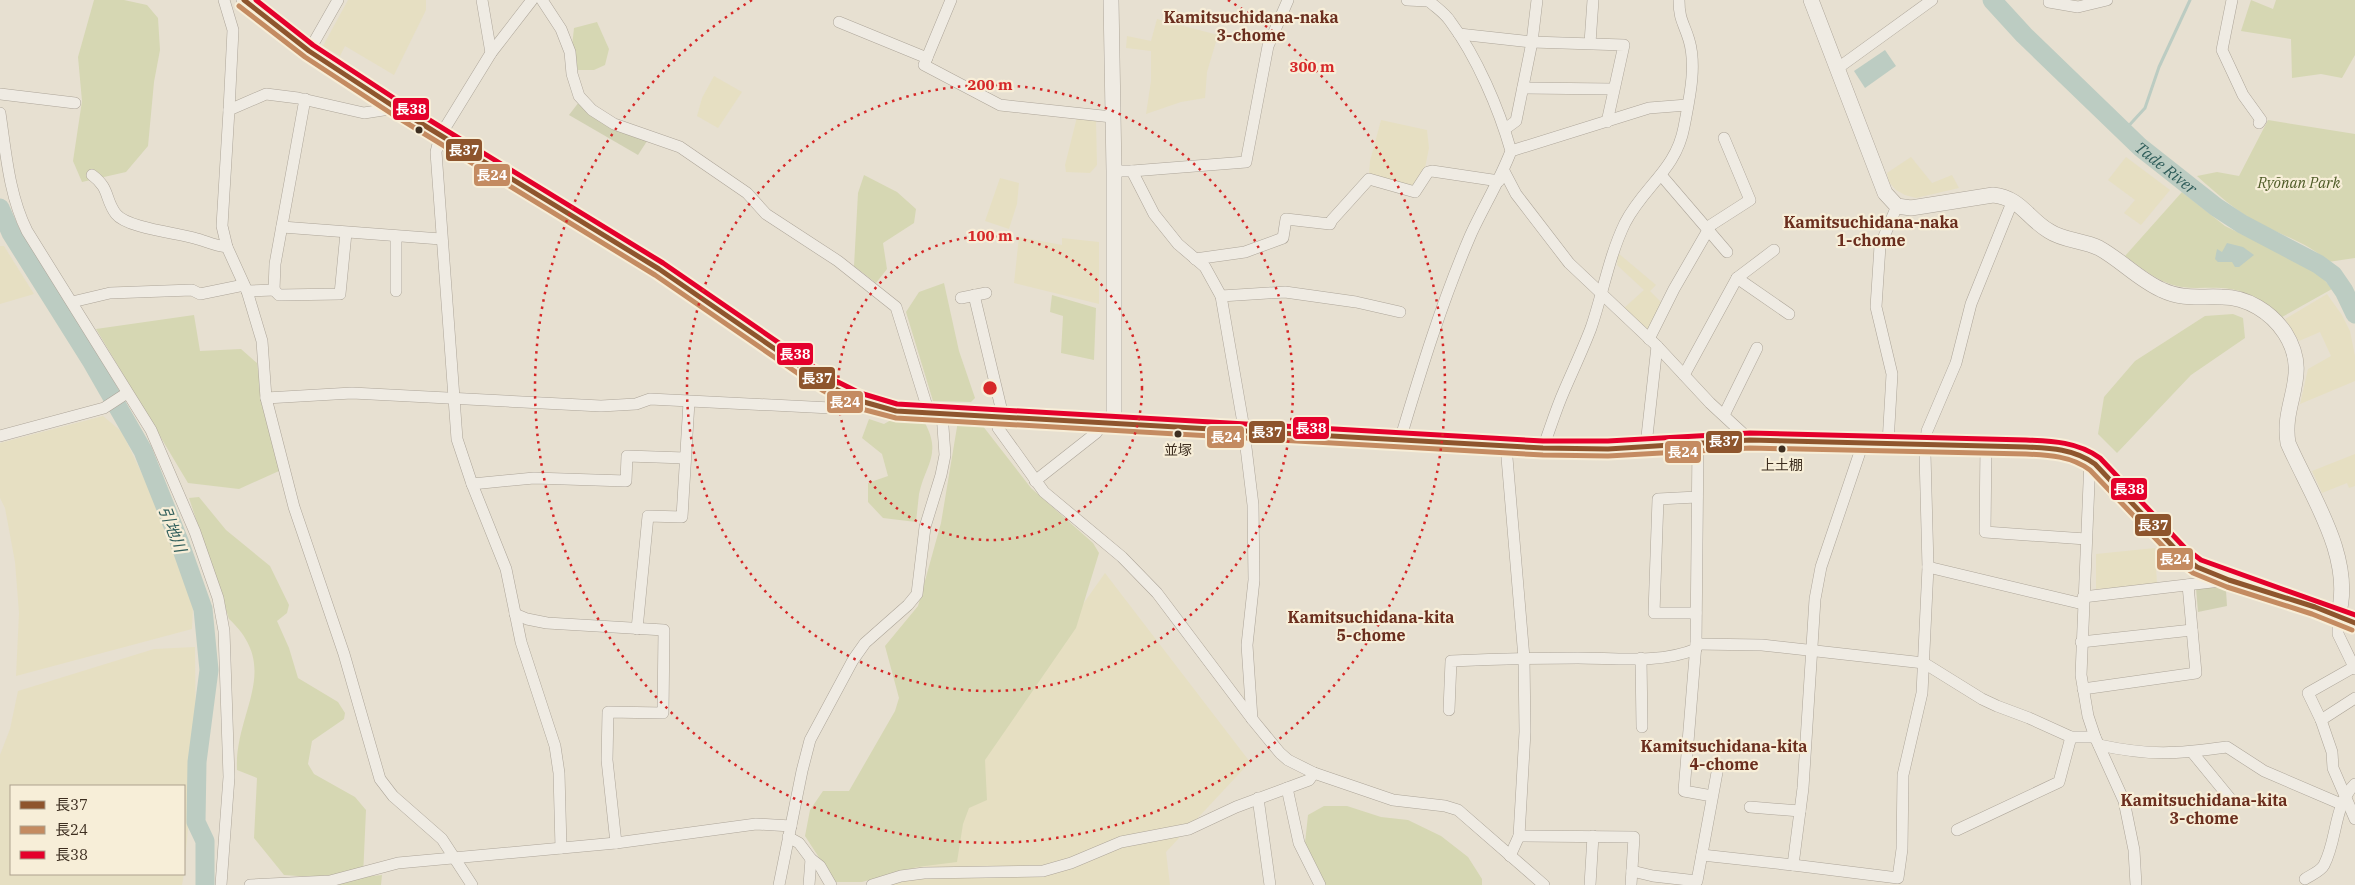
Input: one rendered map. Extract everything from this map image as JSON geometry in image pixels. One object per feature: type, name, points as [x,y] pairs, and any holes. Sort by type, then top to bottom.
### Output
[{"type":"street","points":[[224,0],[233,30],[222,226],[228,247],[246,288],[262,341],[266,398],[294,507],[344,654],[380,779],[393,796],[442,839],[472,885]]},
{"type":"street","points":[[244,0],[308,50],[440,136],[659,269],[826,384],[850,396],[896,411],[1543,448],[1592,449],[1750,440],[1986,445],[2067,451],[2090,459],[2180,554],[2197,567],[2229,580],[2355,623]]},
{"type":"street","points":[[308,50],[338,0]]},
{"type":"street","points":[[482,0],[491,53]]},
{"type":"street","points":[[532,0],[491,53],[440,136],[436,152],[457,439],[472,484],[506,568],[521,642],[555,746],[559,773],[561,848]]},
{"type":"street","points":[[542,0],[561,29],[570,52],[572,74],[579,96],[592,110],[614,124],[680,147],[747,193],[766,214],[838,261],[896,307],[936,413],[945,454],[941,475],[924,527],[917,594],[908,605],[865,642],[810,740],[779,885]]},
{"type":"street","points":[[951,0],[924,65],[1000,105],[1112,117]]},
{"type":"street","points":[[1109,423],[1114,171],[1111,0]]},
{"type":"street","points":[[1114,171],[1246,162],[1268,46],[1288,0]]},
{"type":"street","points":[[1400,440],[1432,334],[1471,234],[1501,176],[1511,152],[1505,129],[1459,34],[1444,14],[1428,1],[1407,0]]},
{"type":"street","points":[[1505,129],[1516,121],[1532,42],[1537,0]]},
{"type":"street","points":[[1590,44],[1593,0]]},
{"type":"street","points":[[1543,448],[1563,393],[1586,343],[1615,247],[1625,223],[1636,204],[1676,154],[1684,127],[1692,79],[1689,40],[1680,18],[1679,0]]},
{"type":"street","points":[[1812,0],[1885,193],[1897,206],[1911,208],[1993,195],[2014,200],[2050,232],[2101,249],[2161,290],[2189,298],[2223,296],[2240,299],[2267,312],[2285,333],[2296,359],[2297,373],[2295,389],[2286,415],[2288,443],[2330,530],[2338,552],[2343,585],[2343,596],[2338,616],[2338,634],[2354,668],[2308,693],[2321,720],[2332,752],[2333,768],[2343,799],[2355,819]]},
{"type":"street","points":[[1838,68],[1932,0]]},
{"type":"street","points":[[2049,0],[2049,2],[2055,4],[2078,7],[2107,0]]},
{"type":"street","points":[[2232,0],[2222,50],[2243,95],[2262,120],[2259,123]]},
{"type":"street","points":[[840,22],[927,58]]},
{"type":"street","points":[[1459,34],[1532,42],[1624,45],[1607,122]]},
{"type":"street","points":[[1522,88],[1613,89]]},
{"type":"street","points":[[0,94],[75,103]]},
{"type":"street","points":[[228,110],[266,94],[305,99],[364,113],[396,108]]},
{"type":"street","points":[[274,290],[275,264],[305,99]]},
{"type":"street","points":[[1511,152],[1649,108],[1687,105]]},
{"type":"street","points":[[0,114],[12,190],[18,213],[126,394],[151,430],[195,532],[222,615],[229,777],[221,885]]},
{"type":"street","points":[[1646,445],[1653,342],[1708,229],[1750,200],[1724,138]]},
{"type":"street","points":[[1132,171],[1154,214],[1178,244],[1205,268],[1221,296],[1244,431],[1253,505],[1254,580],[1247,645],[1252,718]]},
{"type":"street","points":[[1195,259],[1245,252],[1283,238],[1286,220],[1330,224],[1369,179],[1415,192],[1428,172],[1432,171],[1501,176],[1569,262],[1653,342],[1750,440]]},
{"type":"street","points":[[92,175],[102,182],[117,215],[123,220],[161,232],[186,236],[216,246],[228,247]]},
{"type":"street","points":[[1661,175],[1727,252]]},
{"type":"street","points":[[1702,855],[1793,865],[1872,880],[1898,878],[1902,849],[1904,775],[1922,693],[1924,663],[1928,568],[1925,444],[1927,431],[1956,363],[1971,304],[2014,200]]},
{"type":"street","points":[[1888,443],[1892,374],[1876,307],[1880,246],[1897,206]]},
{"type":"street","points":[[282,228],[441,239]]},
{"type":"street","points":[[72,302],[110,293],[192,290],[200,294],[246,288],[274,290],[279,295],[340,294],[346,232]]},
{"type":"street","points":[[396,236],[396,291]]},
{"type":"street","points":[[1684,375],[1737,278],[1774,250]]},
{"type":"street","points":[[1737,278],[1789,314]]},
{"type":"street","points":[[1221,296],[1285,292],[1356,302],[1400,312]]},
{"type":"street","points":[[961,298],[986,293]]},
{"type":"street","points":[[974,295],[999,416],[998,428],[1044,492],[1141,575],[1157,593],[1280,753],[1314,773],[1393,800],[1445,806],[1458,810],[1544,885]]},
{"type":"street","points":[[1724,415],[1757,348]]},
{"type":"street","points":[[266,398],[352,393],[600,406],[636,404],[650,399],[831,408],[850,396]]},
{"type":"street","points":[[0,436],[107,406],[126,394]]},
{"type":"street","points":[[637,628],[648,516],[682,517],[689,402]]},
{"type":"street","points":[[1035,481],[1109,423]]},
{"type":"street","points":[[1698,442],[1696,647],[1684,791],[1712,796]]},
{"type":"street","points":[[1793,865],[1800,811],[1811,650],[1821,567],[1862,443]]},
{"type":"street","points":[[1986,445],[1985,532],[2086,539]]},
{"type":"street","points":[[1506,446],[1524,658],[1525,732],[1519,836],[1510,856]]},
{"type":"street","points":[[472,484],[534,478],[626,482],[627,456],[685,458]]},
{"type":"street","points":[[2090,459],[2081,642],[2083,689],[2097,741],[2124,801],[2132,834],[2133,884]]},
{"type":"street","points":[[1696,613],[1654,613],[1658,499],[1697,497]]},
{"type":"street","points":[[1928,568],[2083,600],[2229,580]]},
{"type":"street","points":[[2083,689],[2196,673],[2188,585]]},
{"type":"street","points":[[515,614],[527,619],[547,623],[664,630],[662,713],[608,712],[607,760],[616,843]]},
{"type":"street","points":[[2081,642],[2192,630]]},
{"type":"street","points":[[1449,710],[1451,661],[1524,658],[1641,658],[1682,655],[1696,647],[1754,645],[1811,650],[1924,663],[1982,699],[2070,737],[2159,754],[2227,747],[2264,771],[2343,799]]},
{"type":"street","points":[[1641,658],[1642,727]]},
{"type":"street","points":[[2321,720],[2355,698]]},
{"type":"street","points":[[1957,830],[2059,782],[2070,737]]},
{"type":"street","points":[[2192,752],[2233,802]]},
{"type":"street","points":[[1632,871],[1653,876],[1697,880],[1718,767]]},
{"type":"street","points":[[872,885],[901,876],[924,873],[1043,871],[1071,863],[1121,842],[1189,829],[1258,798],[1309,780],[1314,773]]},
{"type":"street","points":[[2305,880],[2323,866],[2343,799],[2355,784]]},
{"type":"street","points":[[1287,788],[1299,844],[1320,885]]},
{"type":"street","points":[[1258,798],[1270,885]]},
{"type":"street","points":[[1750,807],[1800,811]]},
{"type":"street","points":[[250,885],[330,882],[398,863],[616,843],[756,824],[790,831],[811,859],[820,866],[831,885]]},
{"type":"street","points":[[1519,836],[1634,837],[1631,885]]},
{"type":"street","points":[[1590,885],[1593,836]]},
{"type":"street","points":[[809,885],[811,859]]},
{"type":"shaded area","points":[[348,0],[426,0],[426,10],[394,75],[345,46],[340,56],[323,46]]},
{"type":"shaded area","points":[[1157,19],[1218,35],[1207,72],[1205,98],[1181,102],[1146,114],[1151,81],[1151,51],[1126,48],[1127,36],[1151,41]]},
{"type":"shaded area","points":[[1885,50],[1896,66],[1865,88],[1854,71]]},
{"type":"shaded area","points":[[714,76],[742,92],[718,128],[697,116],[702,98]]},
{"type":"shaded area","points":[[1077,117],[1096,119],[1097,165],[1090,173],[1066,172],[1065,165]]},
{"type":"shaded area","points":[[1381,120],[1427,130],[1429,148],[1425,168],[1414,185],[1410,186],[1369,174],[1370,161]]},
{"type":"shaded area","points":[[1911,157],[1932,183],[1952,175],[1959,188],[1916,198],[1896,190],[1889,182],[1887,173]]},
{"type":"shaded area","points":[[2126,157],[2170,190],[2141,225],[2124,213],[2135,200],[2108,180]]},
{"type":"shaded area","points":[[1000,178],[1019,183],[1017,204],[1009,229],[985,221]]},
{"type":"shaded area","points":[[1019,237],[1062,245],[1062,238],[1099,242],[1099,304],[1014,283]]},
{"type":"shaded area","points":[[2227,243],[2243,247],[2254,255],[2239,267],[2235,267],[2232,262],[2218,262],[2215,259],[2217,249],[2222,252]]},
{"type":"shaded area","points":[[0,246],[4,246],[34,294],[0,304]]},
{"type":"shaded area","points":[[1618,253],[1656,285],[1650,291],[1663,304],[1648,331],[1623,309],[1644,290],[1617,265]]},
{"type":"shaded area","points":[[2327,294],[2342,315],[2350,331],[2355,356],[2355,381],[2300,404],[2308,369],[2331,356],[2320,332],[2299,341],[2285,319]]},
{"type":"shaded area","points":[[103,416],[122,432],[163,518],[193,608],[192,629],[16,676],[19,613],[15,562],[5,508],[0,498],[0,443]]},
{"type":"shaded area","points":[[2355,454],[2355,486],[2349,488],[2347,483],[2322,493],[2312,471]]},
{"type":"shaded area","points":[[2155,548],[2157,584],[2096,589],[2096,554]]},
{"type":"shaded area","points":[[1105,573],[1250,762],[1166,852],[1170,885],[884,885]]},
{"type":"shaded area","points":[[195,647],[196,744],[185,860],[185,785],[10,785],[10,875],[184,875],[182,885],[0,885],[0,755],[10,729],[18,691],[154,649]]},
{"type":"green space","points":[[94,0],[124,0],[147,5],[158,18],[160,50],[154,82],[148,146],[126,172],[82,182],[73,161],[82,101],[78,57]]},
{"type":"green space","points":[[2251,0],[2273,9],[2276,0],[2355,0],[2355,55],[2342,78],[2321,74],[2292,78],[2291,39],[2241,31]]},
{"type":"green space","points":[[597,22],[609,49],[605,65],[594,70],[578,70],[572,46],[574,28]]},
{"type":"green space","points":[[579,102],[649,138],[638,155],[569,115]]},
{"type":"green space","name":"Ryōnan Park","points":[[2268,120],[2355,134],[2355,258],[2328,262],[2312,249],[2250,218],[2226,201],[2197,176],[2217,172],[2239,176]]},
{"type":"green space","points":[[864,175],[897,192],[916,209],[914,223],[883,243],[887,269],[876,283],[854,266],[858,193]]},
{"type":"green space","points":[[2182,192],[2225,226],[2317,271],[2332,289],[2282,317],[2261,301],[2239,291],[2221,288],[2182,287],[2166,283],[2152,275],[2125,256]]},
{"type":"green space","points":[[944,283],[959,351],[975,398],[971,402],[933,401],[906,312],[919,292]]},
{"type":"green space","points":[[1052,295],[1096,308],[1094,360],[1061,353],[1063,316],[1050,312]]},
{"type":"green space","points":[[2233,314],[2243,318],[2245,338],[2191,375],[2117,453],[2098,434],[2104,397],[2135,361],[2205,316]]},
{"type":"green space","points":[[194,315],[200,351],[241,349],[257,363],[263,404],[279,471],[239,489],[188,483],[96,329]]},
{"type":"green space","points":[[869,419],[884,424],[891,420],[925,423],[930,434],[932,452],[919,494],[916,522],[883,518],[868,502],[868,483],[888,476],[882,454],[862,438]]},
{"type":"green space","points":[[958,421],[979,421],[1031,488],[1093,543],[1099,553],[1076,628],[985,760],[987,800],[969,808],[963,824],[957,862],[917,867],[862,882],[835,882],[805,836],[810,810],[823,791],[849,791],[895,711],[899,698],[885,646],[918,606],[941,523]]},
{"type":"green space","points":[[199,497],[226,530],[270,566],[289,605],[287,613],[277,621],[289,648],[298,678],[338,702],[345,713],[344,719],[312,741],[308,764],[314,774],[355,797],[366,810],[363,877],[382,875],[381,885],[325,885],[325,878],[284,875],[254,838],[257,778],[237,770],[238,749],[252,692],[253,656],[245,637],[229,619],[189,498]]},
{"type":"green space","points":[[2219,587],[2226,590],[2227,606],[2198,612],[2196,588]]},
{"type":"green space","points":[[1324,806],[1347,806],[1381,817],[1408,820],[1441,836],[1468,857],[1482,879],[1482,885],[1324,885],[1305,843],[1308,815]]},
{"type":"waterway","name":"Tade River","points":[[1992,0],[2024,35],[2140,147],[2216,207],[2242,224],[2318,264],[2333,275],[2344,291],[2355,314]]},
{"type":"waterway","points":[[2123,132],[2145,108],[2159,67],[2190,0]]},
{"type":"waterway","name":"引地川","points":[[0,208],[11,233],[92,362],[143,451],[179,541],[203,609],[209,670],[197,762],[196,822],[205,841],[205,885]]},
{"type":"transit line","name":"長37","points":[[244,0],[309,51],[396,108],[659,269],[826,384],[857,400],[896,411],[1543,448],[1608,449],[1750,440],[2053,449],[2071,452],[2095,464],[2180,554],[2197,567],[2229,580],[2315,607],[2355,623]]},
{"type":"transit line","name":"長38","points":[[256,0],[313,45],[400,102],[663,263],[830,378],[860,393],[897,404],[1543,441],[1608,441],[1750,433],[2055,442],[2083,449],[2100,458],[2185,548],[2201,560],[2355,615]]},
{"type":"transit line","name":"長24","points":[[239,6],[305,57],[392,114],[655,275],[822,390],[854,407],[896,418],[1543,455],[1608,456],[1750,448],[2051,456],[2067,459],[2090,470],[2175,559],[2193,573],[2227,587],[2312,614],[2352,630]]},
{"type":"place","name":"並塚","points":[[1178,434]]},
{"type":"place","name":"上土棚","points":[[1782,449]]},
{"type":"district","name":"Kamitsuchidana-naka 3-chome","points":[[1251,26]]},
{"type":"district","name":"Kamitsuchidana-naka 1-chome","points":[[1871,231]]},
{"type":"district","name":"Kamitsuchidana-kita 5-chome","points":[[1371,626]]},
{"type":"district","name":"Kamitsuchidana-kita 4-chome","points":[[1724,755]]},
{"type":"district","name":"Kamitsuchidana-kita 3-chome","points":[[2204,809]]}]
